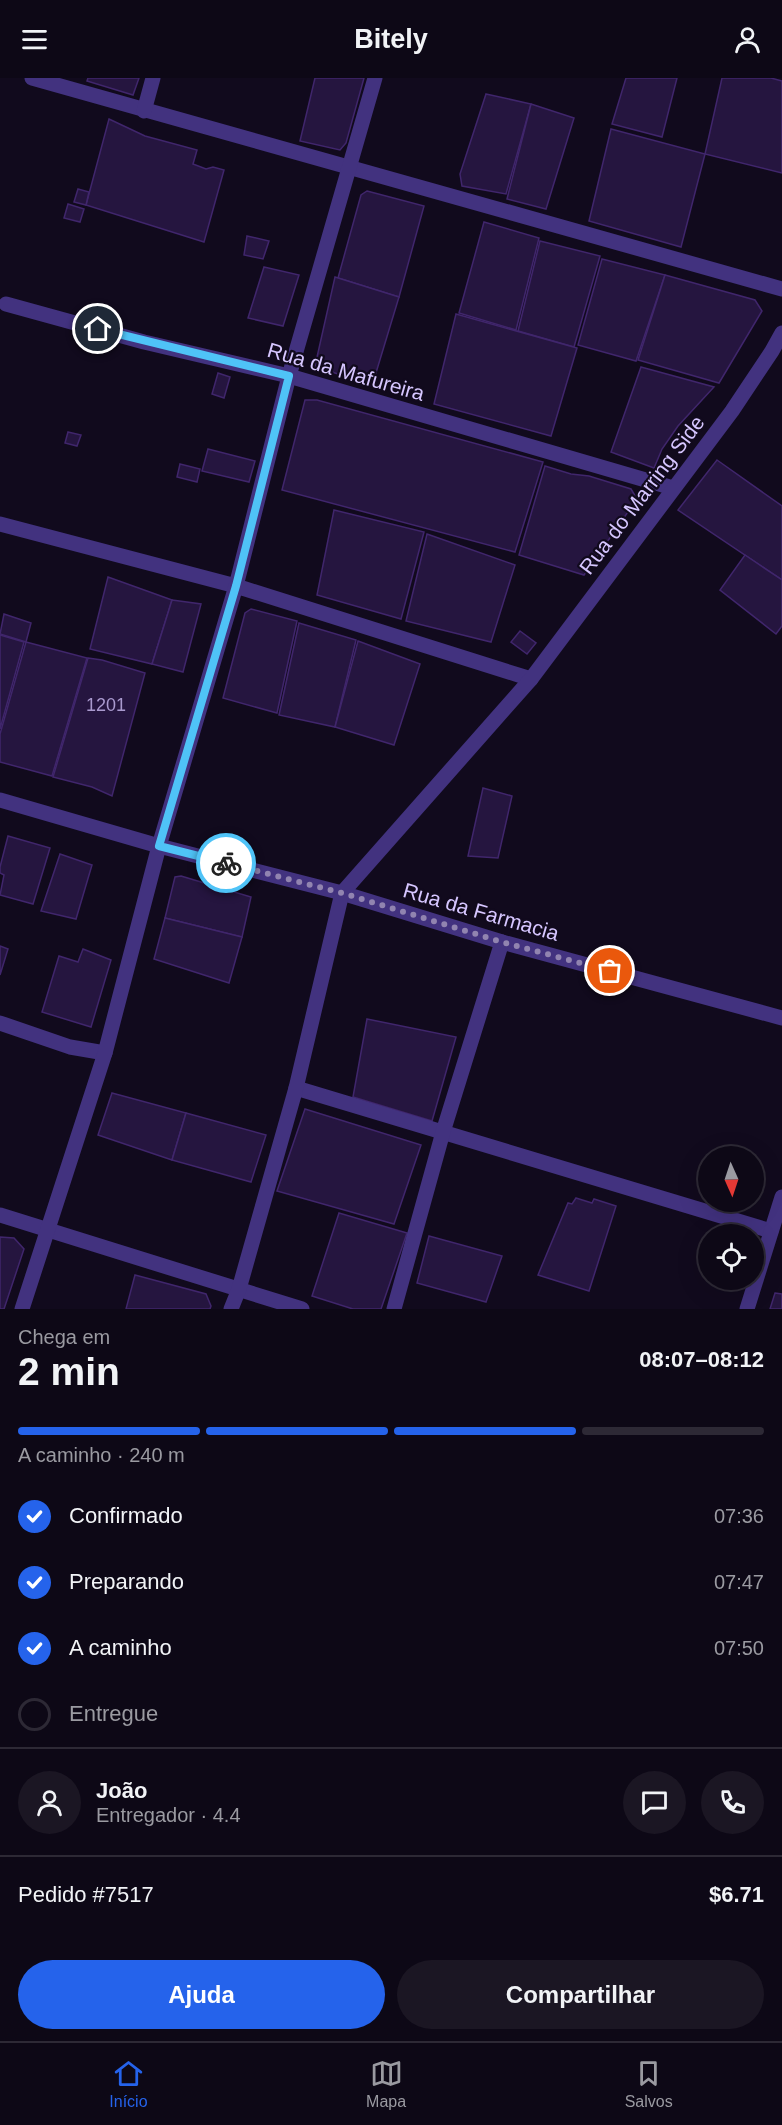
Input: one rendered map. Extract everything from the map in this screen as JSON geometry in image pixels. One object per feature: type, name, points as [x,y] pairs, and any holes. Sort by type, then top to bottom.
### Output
[{"type":"street","points":[[32,78],[782,290]]},
{"type":"street","points":[[144,111],[153,78]]},
{"type":"street","points":[[22,1309],[50,1229],[105,1053],[159,846],[236,586],[289,376],[375,78]]},
{"type":"street","name":"Rua da Mafureira","points":[[6,304],[144,342],[289,376],[673,488]]},
{"type":"street","name":"Rua do Marring Side","points":[[342,893],[531,679],[732,411],[782,333]]},
{"type":"street","points":[[0,524],[236,586],[531,679]]},
{"type":"street","points":[[0,800],[159,846]]},
{"type":"street","name":"Rua da Farmacia","points":[[159,846],[342,893],[502,942],[782,1018]]},
{"type":"street","points":[[231,1309],[239,1289],[296,1088],[342,893]]},
{"type":"street","points":[[394,1309],[443,1132],[502,942]]},
{"type":"street","points":[[0,1023],[70,1047],[105,1053]]},
{"type":"street","points":[[296,1088],[771,1231]]},
{"type":"street","points":[[747,1309],[782,1197]]},
{"type":"street","points":[[0,1215],[302,1309]]},
{"type":"building","points":[[88,78],[139,78],[133,95],[87,81]]},
{"type":"building","points":[[315,78],[364,78],[346,143],[340,150],[300,141]]},
{"type":"building","points":[[626,78],[677,78],[662,137],[612,124]]},
{"type":"building","points":[[722,78],[771,78],[782,81],[782,173],[705,154]]},
{"type":"building","points":[[486,94],[531,104],[506,194],[462,186],[460,174]]},
{"type":"building","points":[[531,104],[574,118],[546,209],[507,199]]},
{"type":"building","points":[[109,119],[145,136],[197,150],[193,164],[206,169],[213,167],[224,170],[204,242],[86,205]]},
{"type":"building","points":[[611,129],[705,154],[681,247],[589,221]]},
{"type":"building","points":[[78,189],[89,192],[86,205],[74,202]]},
{"type":"building","points":[[367,191],[424,206],[399,297],[338,278],[361,195]]},
{"type":"building","points":[[68,204],[84,209],[80,222],[64,218]]},
{"type":"building","points":[[484,222],[539,238],[516,330],[459,313]]},
{"type":"building","points":[[247,236],[269,241],[263,259],[244,255]]},
{"type":"building","points":[[540,241],[600,256],[574,347],[518,331]]},
{"type":"building","points":[[602,259],[665,275],[636,361],[578,345]]},
{"type":"building","points":[[264,267],[299,275],[283,326],[248,318]]},
{"type":"building","points":[[665,275],[755,300],[762,311],[719,383],[638,360]]},
{"type":"building","points":[[335,277],[399,297],[372,386],[315,366]]},
{"type":"building","points":[[456,314],[577,348],[551,436],[434,404]]},
{"type":"building","points":[[641,367],[714,387],[678,426],[662,449],[654,468],[611,452]]},
{"type":"building","points":[[218,373],[230,377],[224,398],[212,394]]},
{"type":"building","points":[[305,400],[317,400],[543,462],[515,552],[282,490]]},
{"type":"building","points":[[68,432],[81,435],[77,446],[65,443]]},
{"type":"building","points":[[208,449],[255,461],[249,482],[202,471]]},
{"type":"building","points":[[717,460],[782,506],[782,580],[678,510]]},
{"type":"building","points":[[180,464],[200,469],[197,482],[177,477]]},
{"type":"building","points":[[545,466],[631,489],[637,499],[584,575],[519,555]]},
{"type":"building","points":[[334,510],[424,532],[401,619],[317,595]]},
{"type":"building","points":[[427,534],[515,565],[491,642],[406,621]]},
{"type":"building","points":[[745,555],[782,580],[782,626],[776,634],[720,590]]},
{"type":"building","points":[[108,577],[172,600],[152,664],[90,649]]},
{"type":"building","points":[[172,600],[201,604],[183,672],[152,664]]},
{"type":"building","points":[[251,609],[297,621],[277,713],[223,698],[245,613]]},
{"type":"building","points":[[4,614],[31,623],[26,642],[0,634]]},
{"type":"building","points":[[299,623],[356,640],[335,727],[279,715]]},
{"type":"building","points":[[520,631],[536,643],[527,654],[511,642]]},
{"type":"building","points":[[0,635],[24,642],[0,729]]},
{"type":"building","points":[[358,641],[420,664],[394,745],[335,727]]},
{"type":"building","points":[[26,642],[87,658],[52,776],[0,762],[0,734]]},
{"type":"building","points":[[88,658],[145,673],[112,796],[92,787],[53,777]]},
{"type":"building","points":[[483,788],[512,796],[498,858],[468,856]]},
{"type":"building","points":[[8,836],[50,848],[33,904],[0,895],[4,875],[0,873],[0,867]]},
{"type":"building","points":[[60,854],[92,865],[76,919],[41,911]]},
{"type":"building","points":[[181,876],[251,897],[242,937],[165,918],[175,877]]},
{"type":"building","points":[[165,918],[242,937],[229,983],[154,959]]},
{"type":"building","points":[[0,946],[8,949],[0,975]]},
{"type":"building","points":[[83,949],[111,960],[91,1027],[42,1012],[59,956],[78,962]]},
{"type":"building","points":[[367,1019],[456,1037],[432,1121],[353,1097]]},
{"type":"building","points":[[112,1093],[186,1113],[172,1160],[98,1135]]},
{"type":"building","points":[[305,1109],[421,1145],[394,1224],[277,1191]]},
{"type":"building","points":[[186,1113],[266,1135],[251,1182],[172,1160]]},
{"type":"building","points":[[576,1198],[592,1203],[594,1199],[616,1206],[589,1291],[538,1275],[568,1203],[572,1204]]},
{"type":"building","points":[[339,1213],[407,1233],[381,1309],[353,1309],[312,1296]]},
{"type":"building","points":[[429,1236],[502,1256],[486,1302],[417,1283]]},
{"type":"building","points":[[0,1237],[14,1238],[24,1249],[4,1309],[0,1309]]},
{"type":"building","points":[[135,1275],[206,1294],[210,1309],[126,1309]]},
{"type":"building","points":[[775,1293],[782,1294],[782,1309],[770,1309]]},
{"type":"way so far","points":[[226,863],[342,893],[502,942],[610,971]]},
{"type":"route","points":[[98,329],[289,376],[236,586],[159,846],[226,863]]}]
